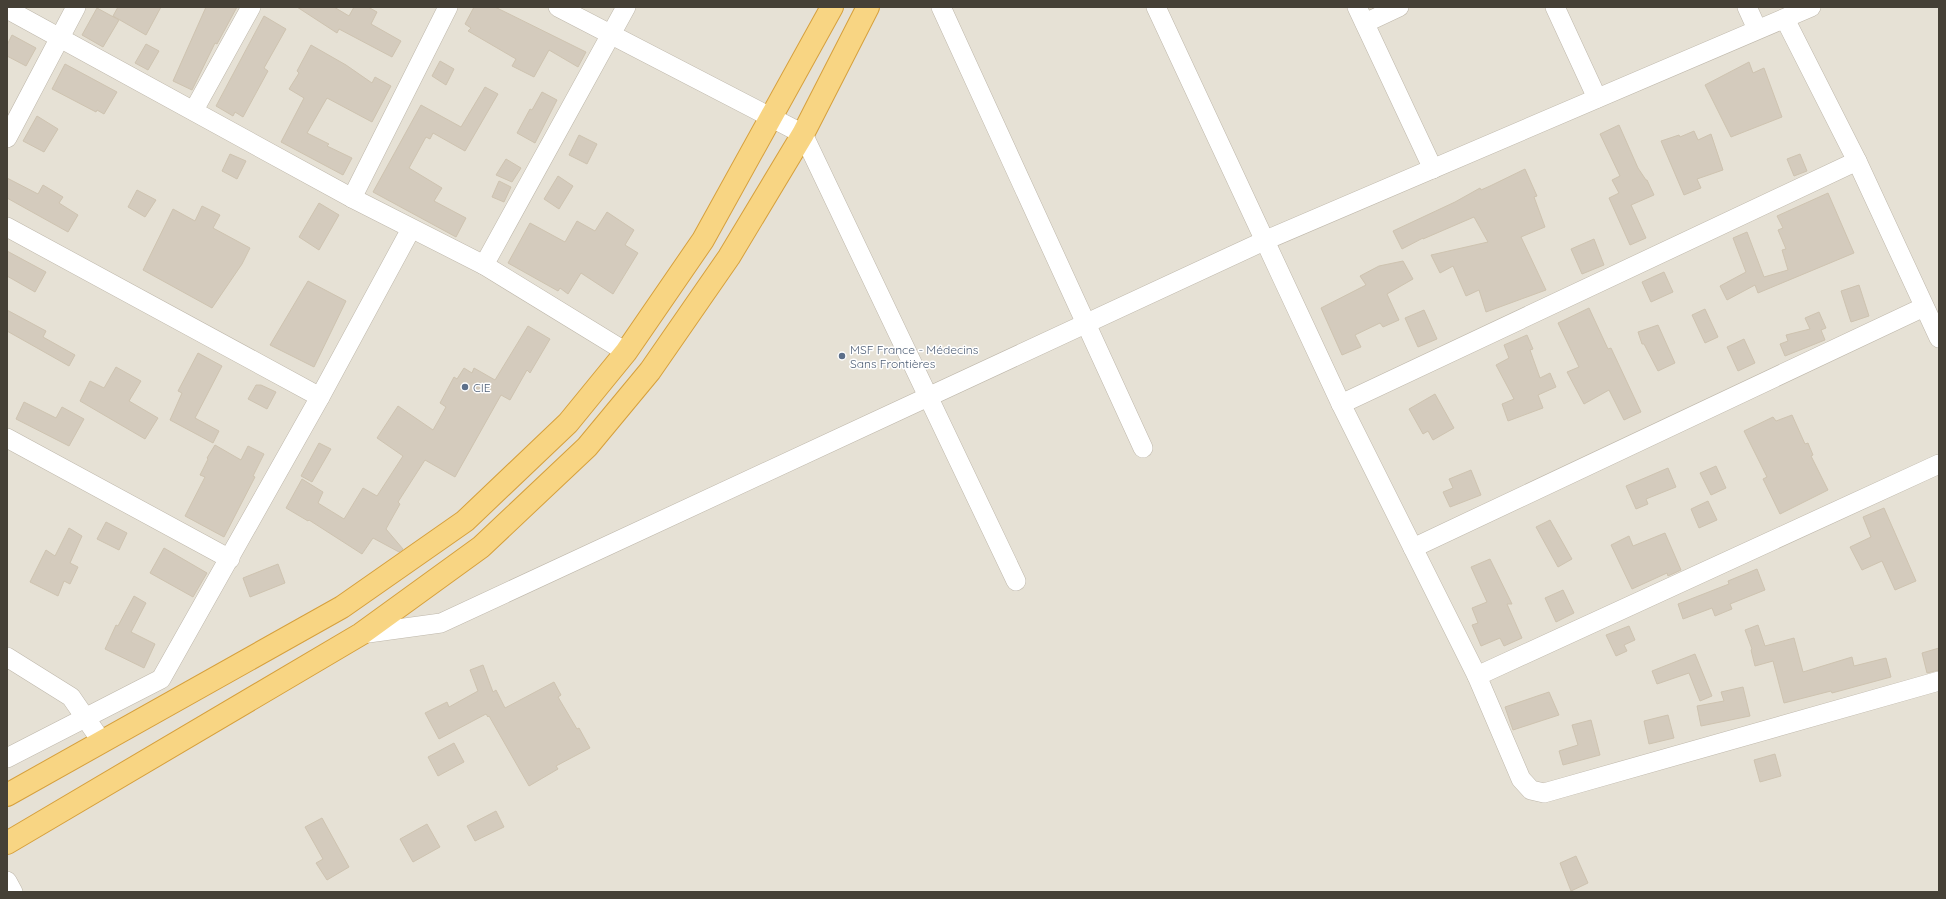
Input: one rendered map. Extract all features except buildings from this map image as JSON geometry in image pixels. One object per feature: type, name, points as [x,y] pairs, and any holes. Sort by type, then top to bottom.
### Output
[{"type":"highway","points":[[7,795],[342,607],[465,521],[568,423],[626,352],[703,240],[832,7]]},
{"type":"highway","points":[[7,843],[361,634],[481,547],[587,447],[655,364],[728,257],[803,134],[868,7]]},
{"type":"street","points":[[7,138],[76,7]]},
{"type":"street","points":[[194,110],[251,7]]},
{"type":"street","points":[[352,198],[448,7]]},
{"type":"street","points":[[558,7],[772,116],[803,134],[929,395],[1016,581]]},
{"type":"street","points":[[484,265],[612,35],[626,7]]},
{"type":"street","points":[[941,7],[1143,448]]},
{"type":"street","points":[[1156,7],[1266,240],[1341,404],[1477,676],[1521,779],[1531,790],[1544,793],[1939,681]]},
{"type":"street","points":[[1399,7],[1361,15],[1433,169]]},
{"type":"street","points":[[1555,7],[1597,98]]},
{"type":"street","points":[[1747,7],[1757,29]]},
{"type":"street","points":[[361,634],[441,623],[929,395],[1086,325],[1266,240],[1757,29],[1812,7]]},
{"type":"street","points":[[7,9],[194,110],[352,198],[410,229],[484,265],[626,352]]},
{"type":"street","points":[[1785,19],[1857,161],[1939,338]]},
{"type":"street","points":[[1341,404],[1857,161]]},
{"type":"street","points":[[7,227],[320,397]]},
{"type":"street","points":[[7,758],[161,680],[320,397],[410,229]]},
{"type":"street","points":[[1413,548],[1924,307]]},
{"type":"street","points":[[7,438],[230,559]]},
{"type":"street","points":[[1477,676],[1939,464]]},
{"type":"street","points":[[7,657],[71,697],[102,742]]},
{"type":"street","points":[[7,881],[13,892]]},
{"type":"shaded area","points":[[7,7],[1939,7],[1939,892],[7,892]]},
{"type":"place","name":"MSF France - Médecins Sans Frontières","points":[[842,356]]},
{"type":"place","name":"CIE","points":[[465,387]]}]
